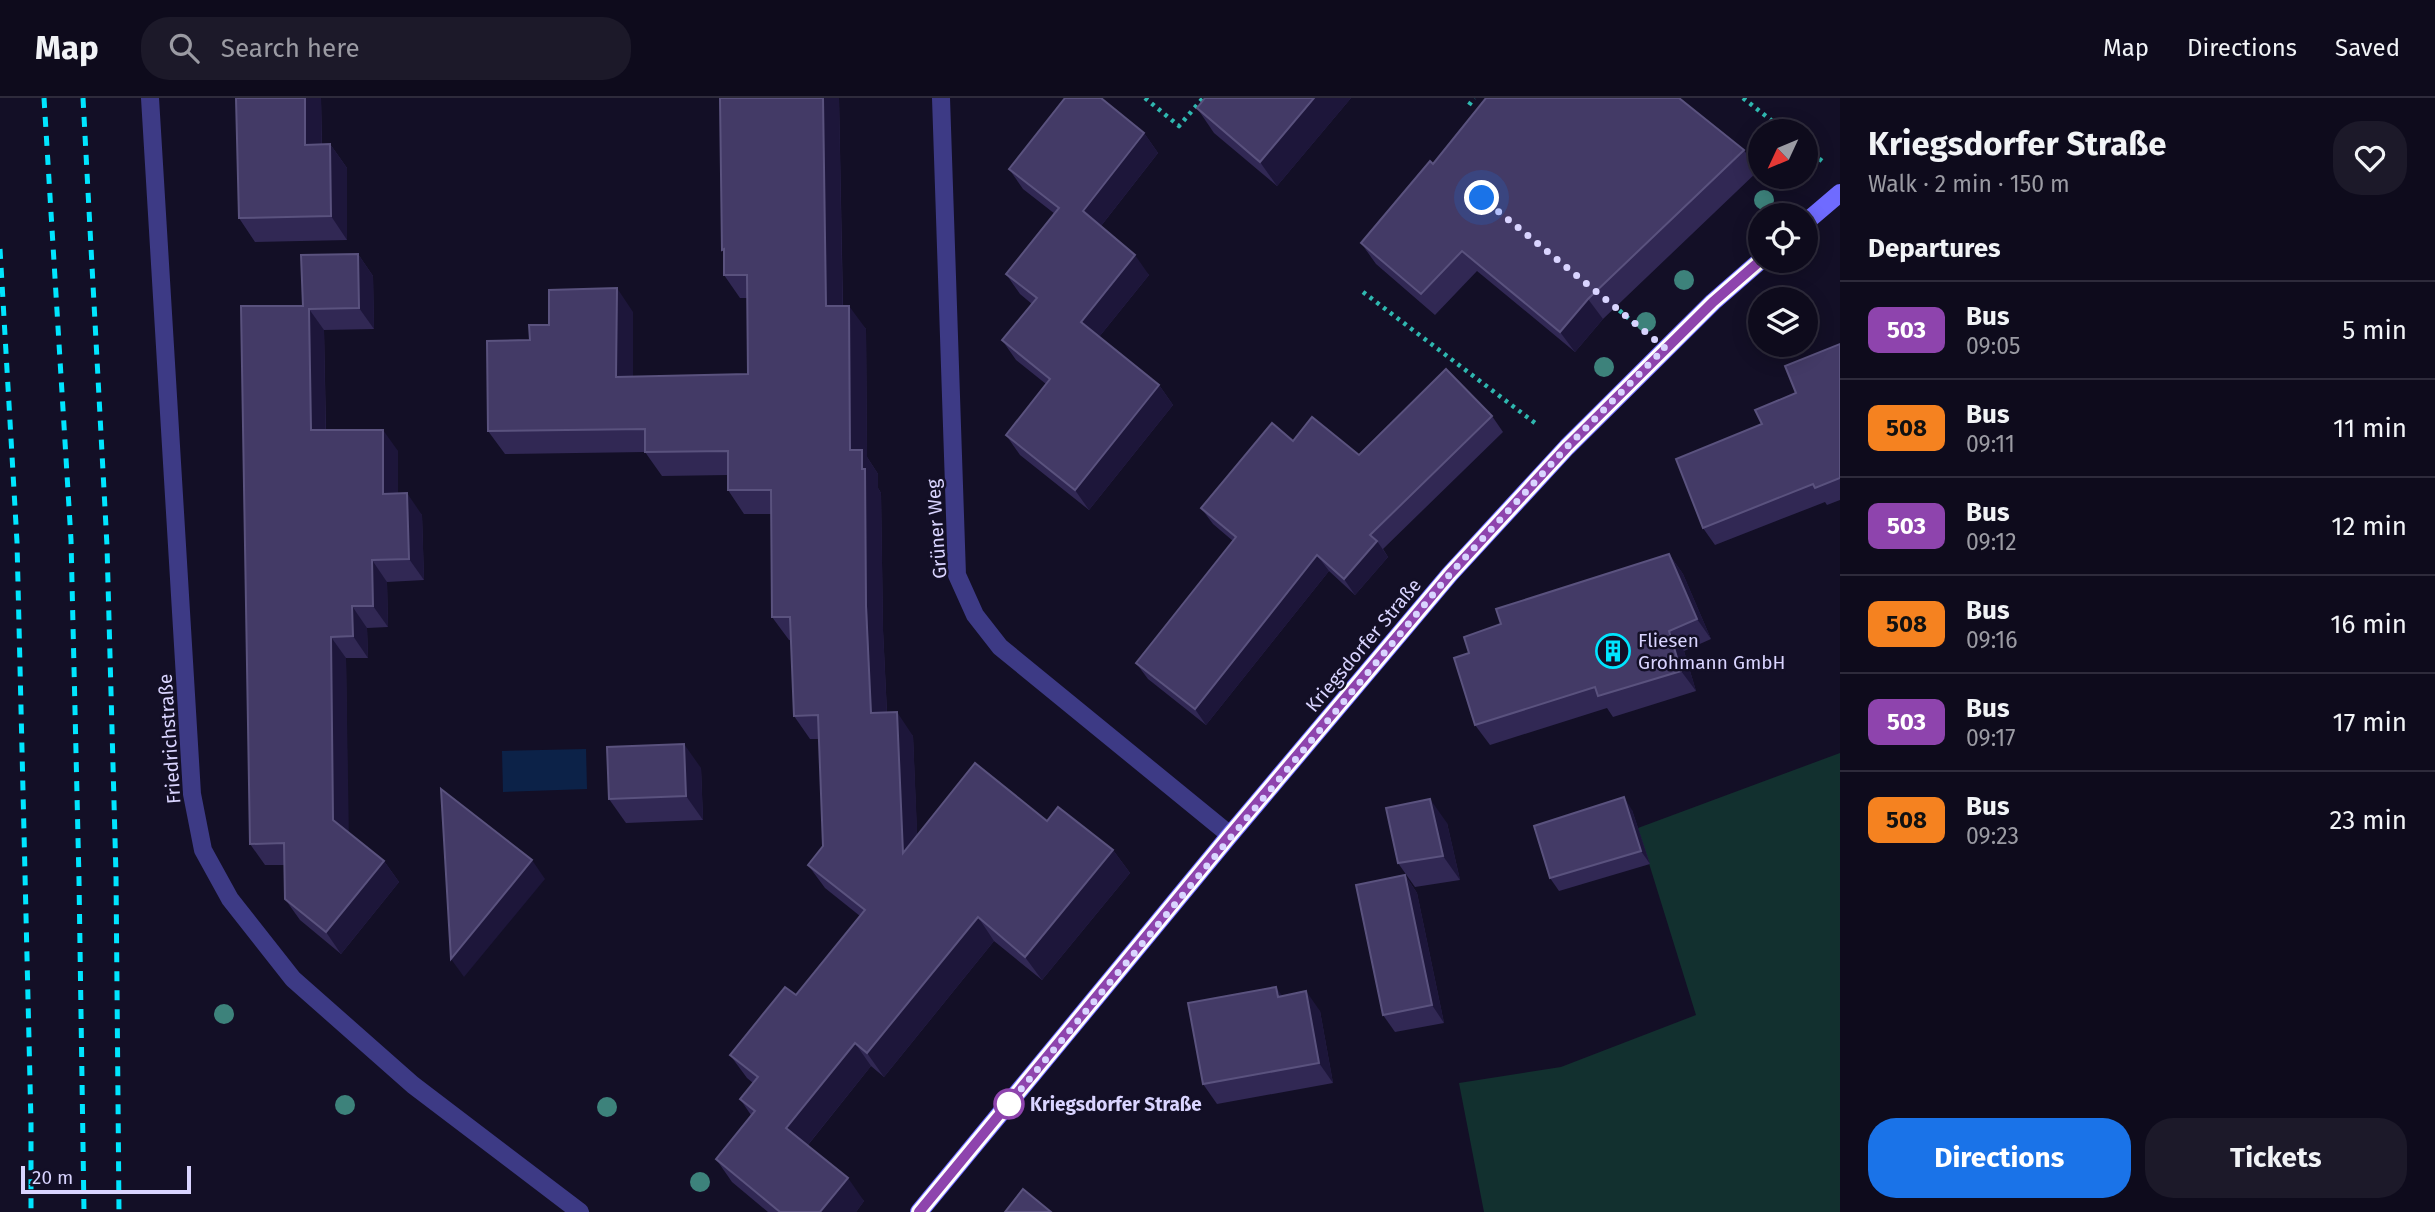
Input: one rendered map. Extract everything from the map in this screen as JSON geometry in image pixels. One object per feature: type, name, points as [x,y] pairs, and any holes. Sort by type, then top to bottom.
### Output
[{"type":"street","name":"Friedrichstraße","points":[[150,98],[192,794],[203,850],[230,899],[293,979],[413,1085],[580,1212]]},
{"type":"street","name":"Grüner Weg","points":[[941,98],[957,575],[975,615],[1000,647],[1230,835]]},
{"type":"street","points":[[1818,212],[1840,193]]},
{"type":"street","name":"Kriegsdorfer Straße","points":[[919,1212],[1230,835],[1450,574],[1567,447],[1665,348],[1748,272]]},
{"type":"path","points":[[1145,98],[1180,126],[1203,98]]},
{"type":"path","points":[[1469,104],[1474,98]]},
{"type":"path","points":[[1743,98],[1770,119]]},
{"type":"path","points":[[1363,292],[1567,447]]},
{"type":"path","points":[[1612,304],[1665,348]]},
{"type":"green space","points":[[1840,753],[1840,1212],[1484,1212],[1459,1083],[1561,1067],[1696,1015],[1638,828]]},
{"type":"water","points":[[586,749],[587,789],[503,792],[502,751]]},
{"type":"building","points":[[236,98],[305,98],[305,145],[330,144],[331,216],[239,218]]},
{"type":"building","points":[[720,98],[823,98],[826,306],[849,306],[850,450],[862,450],[862,469],[865,469],[866,606],[871,713],[897,712],[903,853],[975,763],[1047,821],[1058,807],[1113,850],[1025,957],[978,917],[867,1053],[855,1043],[786,1128],[848,1178],[820,1212],[780,1212],[716,1159],[755,1111],[740,1099],[758,1077],[730,1055],[785,987],[796,995],[865,910],[808,865],[823,846],[818,715],[794,716],[790,617],[772,617],[771,490],[728,490],[728,451],[645,452],[645,429],[488,431],[487,341],[530,340],[529,325],[549,325],[549,290],[617,288],[616,377],[748,374],[747,275],[724,275]]},
{"type":"building","points":[[1065,98],[1101,98],[1144,133],[1083,211],[1135,255],[1081,322],[1159,385],[1075,490],[1006,435],[1050,379],[1002,340],[1037,298],[1006,274],[1059,208],[1009,169]]},
{"type":"building","points":[[1205,98],[1314,98],[1260,162],[1197,108]]},
{"type":"building","points":[[1486,98],[1679,98],[1744,150],[1588,299],[1560,332],[1462,251],[1421,294],[1361,243],[1430,161],[1433,164]]},
{"type":"building","points":[[358,254],[359,308],[309,309],[311,430],[383,430],[383,494],[407,493],[409,559],[372,560],[373,606],[352,606],[353,636],[331,637],[333,820],[384,861],[326,932],[285,899],[284,843],[250,844],[241,306],[303,306],[301,255]]},
{"type":"building","points":[[1840,344],[1840,478],[1815,488],[1813,484],[1703,528],[1676,459],[1762,424],[1755,410],[1796,393],[1785,366],[1808,357],[1818,357],[1818,353]]},
{"type":"building","points":[[1446,369],[1492,416],[1370,535],[1377,541],[1344,579],[1317,555],[1195,709],[1136,663],[1236,537],[1201,508],[1272,423],[1293,441],[1312,417],[1359,455]]},
{"type":"building","points":[[1669,554],[1697,619],[1669,631],[1681,671],[1598,696],[1595,687],[1475,725],[1454,658],[1469,653],[1464,637],[1501,624],[1496,609]]},
{"type":"building","points":[[684,744],[686,796],[609,799],[607,747]]},
{"type":"building","points":[[441,789],[532,860],[451,959]]},
{"type":"building","points":[[1624,797],[1641,851],[1550,878],[1534,826]]},
{"type":"building","points":[[1430,799],[1443,856],[1398,863],[1386,808]]},
{"type":"building","points":[[1405,875],[1432,1005],[1383,1015],[1356,885]]},
{"type":"building","points":[[1276,987],[1278,997],[1306,991],[1319,1063],[1203,1084],[1188,1003]]},
{"type":"building","points":[[1023,1189],[1051,1212],[1005,1212]]},
{"type":"railway","points":[[44,98],[71,540],[84,1212]]},
{"type":"railway","points":[[83,98],[107,546],[116,875],[119,1212]]},
{"type":"railway","points":[[0,249],[17,542],[31,1212]]},
{"type":"bus line","name":"503","points":[[919,1212],[1230,835],[1450,574],[1567,447],[1665,348],[1748,271]]},
{"type":"place","name":"Fliesen Grohmann GmbH","points":[[1613,651]]},
{"type":"place","name":"Kriegsdorfer Straße","points":[[1009,1104]]},
{"type":"route","points":[[1009,1104],[1007,1106],[1450,574],[1567,447],[1665,348],[1482,198]]}]
